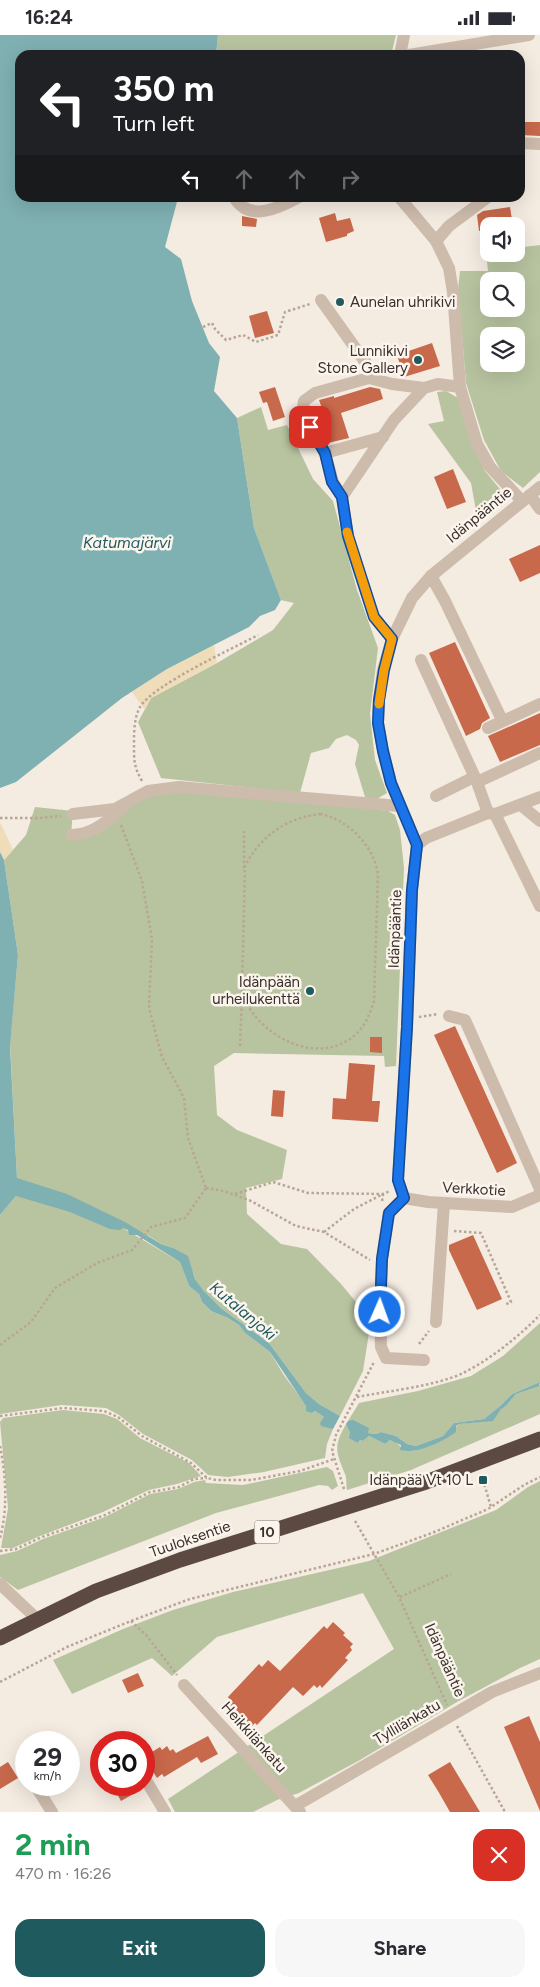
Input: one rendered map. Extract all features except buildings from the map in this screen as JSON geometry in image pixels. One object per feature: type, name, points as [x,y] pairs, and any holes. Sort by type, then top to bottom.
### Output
[{"type":"highway","name":"Tuuloksentie","points":[[0,1638],[96,1591],[180,1561],[426,1482],[540,1439]]},
{"type":"street","points":[[401,50],[404,35]]},
{"type":"street","points":[[438,50],[529,35]]},
{"type":"street","points":[[525,143],[540,144]]},
{"type":"street","points":[[238,202],[243,208],[263,212],[289,202]]},
{"type":"street","points":[[403,202],[436,241],[450,268],[460,387],[477,444],[490,467],[530,494],[540,509]]},
{"type":"street","points":[[436,241],[449,226],[481,202]]},
{"type":"street","points":[[321,300],[366,363],[369,378]]},
{"type":"street","points":[[392,639],[374,617],[348,536],[342,497],[332,482],[325,453],[302,414],[304,401],[315,393],[369,378],[424,387],[438,384],[460,387]]},
{"type":"street","points":[[342,497],[394,420],[424,387]]},
{"type":"street","points":[[325,453],[383,437]]},
{"type":"street","name":"Idänpääntie","points":[[404,1198],[398,1180],[407,1027],[412,890],[417,845],[399,806],[383,751],[378,723],[379,700],[384,670],[392,639],[412,598],[431,576],[530,494]]},
{"type":"street","points":[[431,576],[446,601],[502,720]]},
{"type":"street","points":[[421,660],[492,814],[540,906]]},
{"type":"street","points":[[488,728],[540,704]]},
{"type":"street","points":[[436,796],[540,753]]},
{"type":"street","points":[[71,835],[78,835],[96,829],[148,791],[179,787],[399,806]]},
{"type":"street","points":[[417,845],[426,838],[492,814],[522,806],[540,797]]},
{"type":"street","points":[[72,814],[115,809],[131,802]]},
{"type":"street","points":[[522,806],[540,821]]},
{"type":"street","points":[[449,1016],[465,1020],[540,1189]]},
{"type":"street","name":"Verkkotie","points":[[404,1198],[444,1203],[512,1207],[540,1195]]},
{"type":"street","points":[[404,1198],[389,1213],[382,1268],[380,1312],[382,1347],[386,1358],[424,1360]]},
{"type":"street","points":[[436,1322],[444,1203]]},
{"type":"street","points":[[0,1584],[38,1619]]},
{"type":"street","name":"Tyllilänkatu","points":[[298,1809],[492,1692],[540,1673]]},
{"type":"street","name":"Heikkilänkatu","points":[[184,1685],[298,1809]]},
{"type":"street","points":[[155,1795],[165,1812]]},
{"type":"street","points":[[42,1796],[52,1812]]},
{"type":"path","points":[[202,327],[212,323],[226,340],[243,335],[256,342],[278,335],[285,312],[321,300]]},
{"type":"path","points":[[148,791],[134,767],[134,727],[140,707],[152,694],[168,683],[258,635]]},
{"type":"path","points":[[320,800],[320,814]]},
{"type":"path","points":[[0,818],[39,818],[72,814]]},
{"type":"path","points":[[115,814],[142,881],[152,939],[149,1008],[162,1057],[184,1099],[188,1138],[206,1188]]},
{"type":"path","points":[[242,993],[249,1010],[268,1030],[291,1043],[307,1047],[335,1046],[356,1035],[370,1013],[374,1001],[377,867],[374,857],[360,837],[336,819],[320,814],[294,819],[272,832],[251,854],[244,872]]},
{"type":"path","points":[[240,1046],[244,831]]},
{"type":"path","points":[[415,1018],[438,1014],[449,1016]]},
{"type":"path","points":[[234,1194],[272,1182],[308,1193],[382,1194]]},
{"type":"path","points":[[206,1188],[234,1194],[251,1201],[296,1226],[324,1232],[382,1268]]},
{"type":"path","points":[[0,1345],[31,1322],[55,1288],[96,1263],[132,1250],[151,1227],[185,1218],[206,1188]]},
{"type":"path","points":[[382,1194],[382,1205],[389,1213]]},
{"type":"path","points":[[324,1232],[354,1209],[382,1194]]},
{"type":"path","points":[[442,1231],[481,1233],[511,1302],[504,1305]]},
{"type":"path","points":[[357,1397],[439,1381],[462,1374],[483,1361],[540,1315]]},
{"type":"path","points":[[344,1489],[332,1451],[336,1435],[382,1347]]},
{"type":"path","points":[[0,1416],[64,1408],[104,1411],[118,1417],[142,1437],[192,1463],[207,1477],[216,1480],[251,1480],[300,1471],[334,1459]]},
{"type":"path","points":[[0,1446],[5,1491],[4,1521],[0,1538]]},
{"type":"path","points":[[0,1551],[16,1549],[42,1537],[105,1515],[150,1492],[179,1487],[194,1479],[207,1477]]},
{"type":"path","points":[[0,1682],[67,1647],[190,1599],[374,1554],[432,1533],[491,1507],[524,1485],[540,1477]]},
{"type":"path","points":[[483,1479],[491,1507]]},
{"type":"path","name":"Idänpääntie","points":[[355,1521],[399,1597],[452,1715],[505,1812]]},
{"type":"path","points":[[399,1597],[451,1573]]},
{"type":"path","points":[[131,1621],[147,1636],[184,1685]]},
{"type":"green space","points":[[218,35],[396,35],[392,50],[216,50]]},
{"type":"green space","points":[[540,245],[540,472],[523,488],[501,471],[484,440],[466,383],[458,289],[460,271],[488,271],[487,262],[525,262],[525,247]]},
{"type":"green space","points":[[446,391],[458,398],[466,427],[485,471],[504,494],[477,516],[471,483],[428,424],[444,421],[437,392]]},
{"type":"green space","points":[[261,407],[268,430],[287,425],[313,479],[333,501],[357,590],[378,648],[370,714],[375,760],[387,793],[375,800],[365,797],[355,764],[359,745],[356,740],[347,735],[336,739],[329,748],[311,753],[300,793],[161,778],[138,722],[151,698],[217,663],[273,630],[294,603],[281,600],[254,528],[237,418]]},
{"type":"green space","points":[[172,791],[333,804],[388,811],[395,815],[400,830],[404,868],[396,1066],[385,1067],[384,1056],[234,1053],[214,1066],[217,1115],[237,1130],[287,1150],[282,1179],[246,1188],[247,1214],[281,1244],[307,1249],[341,1284],[371,1320],[363,1371],[340,1416],[319,1404],[306,1393],[269,1343],[222,1309],[204,1291],[195,1279],[193,1272],[173,1248],[161,1244],[149,1236],[123,1228],[180,1262],[189,1286],[199,1294],[202,1302],[211,1311],[239,1325],[245,1333],[270,1352],[283,1374],[312,1413],[315,1411],[324,1417],[333,1429],[327,1444],[325,1458],[264,1472],[228,1477],[208,1475],[192,1460],[143,1434],[119,1415],[106,1408],[62,1405],[0,1414],[0,1215],[16,1196],[17,1178],[10,1044],[18,955],[4,860],[26,835],[35,807],[73,811],[71,835],[119,814],[150,794]]},
{"type":"green space","points":[[540,1323],[540,1382],[512,1394],[484,1419],[454,1423],[443,1436],[416,1446],[407,1444],[396,1436],[381,1432],[376,1434],[368,1433],[348,1421],[359,1403],[418,1391],[471,1376],[503,1356]]},
{"type":"green space","points":[[540,1385],[540,1414],[411,1470],[347,1490],[346,1476],[337,1449],[339,1438],[346,1424],[358,1443],[369,1436],[385,1444],[390,1440],[393,1441],[404,1451],[412,1451],[441,1441],[459,1424],[493,1420],[501,1408],[506,1406],[516,1394]]},
{"type":"green space","points":[[63,1410],[104,1414],[117,1419],[140,1438],[189,1463],[201,1476],[149,1490],[103,1512],[13,1548],[1,1548],[8,1508],[0,1422],[3,1418]]},
{"type":"green space","points":[[327,1467],[333,1471],[338,1486],[332,1490],[328,1486],[319,1485],[216,1513],[18,1590],[0,1577],[0,1555],[17,1551],[43,1539],[105,1517],[150,1494],[178,1489],[194,1482],[205,1480],[206,1483],[243,1485]]},
{"type":"green space","points":[[540,1481],[540,1659],[457,1702],[360,1760],[299,1793],[277,1800],[253,1812],[175,1812],[168,1799],[394,1649],[363,1593],[217,1637],[172,1676],[152,1658],[72,1694],[53,1660],[123,1629],[173,1610],[233,1592],[369,1561],[496,1510],[528,1487]]},
{"type":"sand","points":[[214,645],[217,663],[151,698],[145,710],[132,692],[167,669]]},
{"type":"sand","points":[[0,822],[13,850],[4,860],[0,852]]},
{"type":"water","name":"Katumajärvi","points":[[0,35],[218,35],[216,50],[15,50],[15,202],[177,202],[165,247],[181,259],[192,301],[209,343],[220,357],[214,391],[237,418],[254,528],[281,600],[275,610],[260,616],[249,627],[167,669],[122,698],[16,782],[0,788]]},
{"type":"water","points":[[0,852],[4,860],[18,955],[10,1047],[17,1178],[67,1194],[125,1222],[161,1244],[188,1256],[195,1279],[204,1291],[222,1309],[269,1343],[306,1393],[319,1404],[340,1416],[333,1429],[321,1426],[320,1423],[324,1417],[315,1411],[312,1413],[306,1411],[306,1406],[270,1352],[245,1333],[239,1325],[211,1311],[202,1302],[199,1294],[189,1286],[180,1262],[137,1235],[129,1235],[128,1230],[123,1228],[120,1230],[110,1229],[70,1212],[16,1196],[0,1215]]},
{"type":"water","points":[[540,1382],[539,1386],[516,1394],[501,1409],[493,1421],[459,1424],[456,1426],[456,1432],[451,1436],[422,1449],[414,1451],[400,1450],[401,1445],[390,1440],[385,1444],[369,1436],[358,1443],[349,1438],[350,1433],[346,1424],[348,1421],[353,1420],[369,1428],[368,1433],[376,1434],[381,1432],[396,1436],[407,1444],[416,1446],[443,1436],[454,1423],[484,1419],[512,1394]]},
{"type":"slow traffic","points":[[347,532],[374,617],[392,639],[384,670],[379,704]]},
{"type":"place","name":"Aunelan uhrikivi","points":[[340,302]]},
{"type":"place","name":"Lunnikivi Stone Gallery","points":[[418,360]]},
{"type":"place","name":"Idänpään urheilukenttä","points":[[310,991]]},
{"type":"place","name":"Idänpää Vt 10 L","points":[[483,1480]]},
{"type":"route","points":[[310,427],[325,453],[332,482],[342,497],[348,536],[374,617],[392,639],[379,700],[378,723],[391,783],[399,806],[417,845],[412,890],[407,1027],[398,1180],[404,1198],[389,1213],[382,1259],[380,1312]]},
{"type":"water label","name":"Kutalanjoki","points":[[243,1311]]}]
